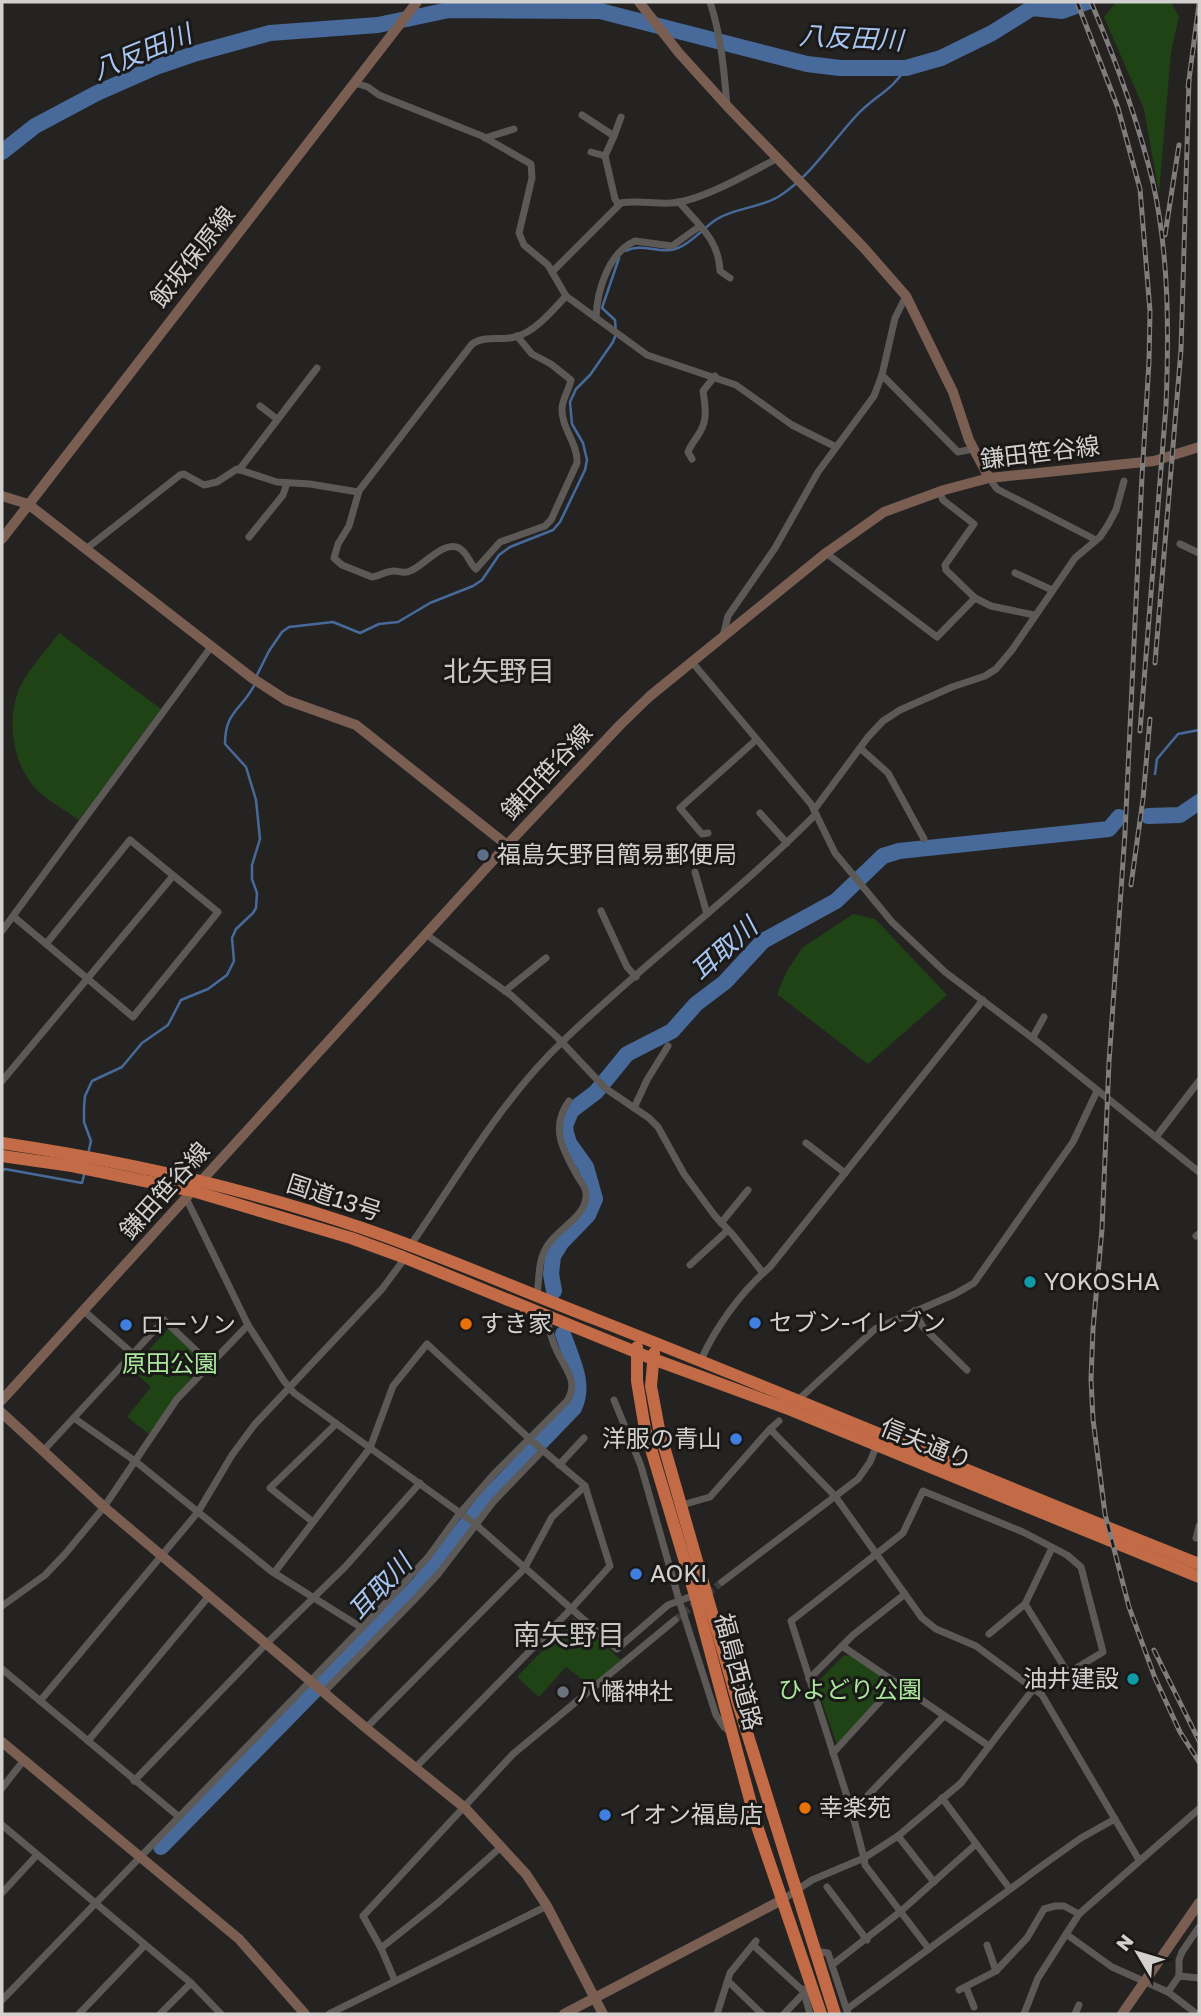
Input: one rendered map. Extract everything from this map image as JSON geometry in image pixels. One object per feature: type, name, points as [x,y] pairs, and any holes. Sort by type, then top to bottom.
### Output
[{"type":"highway","name":"国道13号","points":[[2,1143],[67,1152],[351,1238],[407,1252],[537,1296],[640,1337]]},
{"type":"highway","name":"国道13号","points":[[2,1156],[72,1166],[193,1190]]},
{"type":"highway","name":"国道13号","points":[[407,1252],[546,1315],[636,1352]]},
{"type":"highway","name":"信夫通り","points":[[640,1337],[797,1401],[878,1440]]},
{"type":"highway","name":"福島西道路","points":[[640,1337],[636,1352],[637,1381],[645,1429],[695,1595],[757,1826],[782,1900],[805,1988],[821,2014]]},
{"type":"highway","name":"福島西道路","points":[[656,1343],[651,1386],[659,1429],[739,1707],[815,1951],[843,2012]]},
{"type":"highway","name":"信夫通り","points":[[636,1352],[878,1440],[1102,1530],[1199,1577]]},
{"type":"highway","name":"信夫通り","points":[[1126,1541],[1199,1564]]},
{"type":"street","name":"飯坂保原線","points":[[2,539],[417,2]]},
{"type":"street","points":[[639,2],[678,53],[890,275],[906,296],[953,392],[973,449],[998,489],[1096,540]]},
{"type":"street","points":[[710,2],[716,20],[724,68],[727,106]]},
{"type":"street","points":[[355,83],[485,138],[521,157],[533,167],[519,233],[524,245],[552,272],[566,296],[647,355],[715,376],[746,391],[792,425],[836,447]]},
{"type":"street","points":[[582,115],[614,136]]},
{"type":"street","points":[[618,204],[605,156],[621,117]]},
{"type":"street","points":[[485,138],[514,129]]},
{"type":"street","points":[[591,152],[605,156]]},
{"type":"street","points":[[552,272],[618,204],[631,201],[679,202],[723,186],[778,158]]},
{"type":"street","points":[[679,202],[703,229],[720,256],[720,271],[730,278]]},
{"type":"street","points":[[596,318],[597,304],[612,260],[621,248],[637,241],[672,246],[703,229]]},
{"type":"street","points":[[517,336],[532,354],[551,364],[571,380],[564,397],[562,414],[578,454],[577,463],[551,520],[545,526],[500,542],[476,569],[471,565],[466,553],[456,546],[439,551],[410,572],[390,571],[373,577],[342,565],[334,558],[338,544],[349,526],[359,491],[472,344],[481,339],[517,336],[537,324],[566,296]]},
{"type":"street","points":[[723,636],[728,616],[775,548],[818,472],[874,397],[895,318],[906,296]]},
{"type":"street","points":[[239,470],[317,368]]},
{"type":"street","points":[[882,374],[958,453],[973,449]]},
{"type":"street","points":[[692,459],[688,452],[705,419],[703,391],[715,376]]},
{"type":"street","points":[[260,406],[277,419]]},
{"type":"street","name":"鎌田笹谷線","points":[[2,1400],[507,845],[636,709],[826,553],[884,512],[939,491],[989,478],[1154,461],[1199,447]]},
{"type":"street","points":[[86,549],[184,474],[204,485],[217,482],[239,470],[266,480],[359,491]]},
{"type":"street","points":[[40,1701],[198,1511],[239,1445],[288,1387],[383,1289],[511,1099],[561,1042],[787,843],[815,812],[860,748],[883,722],[900,710],[996,670],[1075,558],[1096,540],[1108,525],[1116,510],[1124,481]]},
{"type":"street","points":[[249,537],[283,495],[287,483]]},
{"type":"street","points":[[939,491],[943,500],[974,524],[945,565],[946,570],[975,598],[991,606],[1034,615]]},
{"type":"street","points":[[2,496],[28,504],[255,680],[297,705],[356,725],[507,845]]},
{"type":"street","points":[[1180,544],[1198,548]]},
{"type":"street","points":[[826,553],[937,636],[975,598]]},
{"type":"street","points":[[1014,573],[1052,590]]},
{"type":"street","points":[[2,931],[211,647]]},
{"type":"street","points":[[692,662],[815,812],[835,853],[892,922],[945,972],[1034,1038],[1199,1172]]},
{"type":"street","points":[[708,833],[702,834],[680,808],[756,740]]},
{"type":"street","points":[[860,748],[888,773],[924,839]]},
{"type":"street","points":[[760,813],[787,843]]},
{"type":"street","points":[[14,917],[46,944],[89,979],[133,1017],[218,912],[130,840],[46,944]]},
{"type":"street","points":[[695,872],[707,914]]},
{"type":"street","points":[[2,1081],[173,876]]},
{"type":"street","points":[[601,911],[626,967],[636,977]]},
{"type":"street","points":[[427,935],[505,991],[561,1042],[605,1088],[658,1127],[684,1174],[763,1273]]},
{"type":"street","points":[[505,991],[546,958]]},
{"type":"street","points":[[701,1360],[711,1338],[983,1000]]},
{"type":"street","points":[[1034,1038],[1044,1017]]},
{"type":"street","points":[[634,1108],[668,1046]]},
{"type":"street","points":[[1156,1137],[1199,1081]]},
{"type":"street","points":[[797,1401],[874,1329],[974,1283],[1073,1142],[1097,1091]]},
{"type":"street","points":[[537,1296],[545,1248],[580,1210],[586,1198],[585,1188],[569,1160],[558,1132],[561,1115],[569,1101]]},
{"type":"street","points":[[806,1143],[845,1173]]},
{"type":"street","points":[[193,1190],[248,1325],[288,1387],[475,1524],[617,1649],[668,1605],[695,1595]]},
{"type":"street","points":[[721,1223],[748,1190]]},
{"type":"street","points":[[690,1265],[728,1230]]},
{"type":"street","points":[[85,1311],[133,1354]]},
{"type":"street","points":[[914,1311],[923,1327],[967,1370]]},
{"type":"street","points":[[317,1687],[362,1628],[429,1556],[493,1475],[532,1440],[567,1401],[573,1387],[570,1374],[555,1349],[546,1315]]},
{"type":"street","points":[[44,1450],[164,1320],[209,1363]]},
{"type":"street","points":[[2,1606],[45,1575],[104,1507],[177,1399],[248,1325]]},
{"type":"street","points":[[274,1573],[370,1448],[393,1386],[427,1344],[585,1486],[610,1566],[415,1768]]},
{"type":"street","points":[[614,1400],[641,1466],[679,1600],[716,1715],[733,1734]]},
{"type":"street","points":[[2,1413],[104,1507],[465,1808],[526,1874],[547,1906],[603,2014]]},
{"type":"street","points":[[74,1418],[135,1461],[274,1573],[362,1628]]},
{"type":"street","points":[[682,1505],[710,1497],[779,1421]]},
{"type":"street","points":[[313,1522],[270,1488],[336,1424]]},
{"type":"street","points":[[771,1429],[835,1496],[922,1618],[976,1646],[1042,1695],[1139,1860]]},
{"type":"street","points":[[559,1465],[584,1438]]},
{"type":"street","points":[[722,1582],[862,1474],[870,1462],[878,1440]]},
{"type":"street","points":[[2,2000],[178,1816],[414,1600],[439,1573],[494,1501],[542,1449]]},
{"type":"street","points":[[641,1466],[656,1464]]},
{"type":"street","points":[[134,1781],[267,1643],[345,1567],[420,1483]]},
{"type":"street","points":[[366,1728],[524,1569],[552,1517],[585,1486]]},
{"type":"street","points":[[929,1949],[865,1865],[852,1812],[791,1621],[903,1533],[923,1491],[1023,1532],[1067,1555],[1081,1567],[1103,1653],[1043,1688],[1034,1688]]},
{"type":"street","points":[[1196,1538],[1199,1526]]},
{"type":"street","points":[[989,1634],[1026,1604],[1052,1548]]},
{"type":"street","points":[[809,1679],[881,1611],[905,1594]]},
{"type":"street","points":[[88,1741],[209,1596]]},
{"type":"street","points":[[1026,1604],[1068,1673]]},
{"type":"street","points":[[395,1981],[363,1916],[513,1754],[675,1620]]},
{"type":"street","points":[[842,1646],[989,1746]]},
{"type":"street","points":[[2,1669],[178,1816]]},
{"type":"street","points":[[833,1753],[897,1683]]},
{"type":"street","points":[[564,2014],[782,1900],[812,1880],[864,1858],[898,1836],[961,1783],[1034,1688]]},
{"type":"street","points":[[852,1812],[944,1716]]},
{"type":"street","points":[[2,1742],[239,1939],[304,2014]]},
{"type":"street","points":[[2,1788],[24,1760]]},
{"type":"street","points":[[942,1798],[1010,1889]]},
{"type":"street","points":[[1024,2014],[1038,1978],[1079,1914],[1199,1809]]},
{"type":"street","points":[[815,1951],[828,1953],[843,2012],[1081,1838],[1115,1819]]},
{"type":"street","points":[[2,1825],[191,1983],[221,2014]]},
{"type":"street","points":[[898,1836],[934,1882]]},
{"type":"street","points":[[832,1965],[867,1940],[975,1845]]},
{"type":"street","points":[[381,1948],[439,1902],[502,1846]]},
{"type":"street","points":[[2,1893],[37,1855]]},
{"type":"street","points":[[827,1887],[867,1940]]},
{"type":"street","points":[[1122,2014],[1199,1903]]},
{"type":"street","points":[[329,2014],[547,1906]]},
{"type":"street","points":[[974,2007],[962,1989],[996,1971],[1027,1938],[1045,1909],[1064,1906],[1079,1914]]},
{"type":"street","points":[[1168,1992],[1179,1976],[1179,1959],[1182,1952],[1199,1927]]},
{"type":"street","points":[[1066,1934],[1112,1967],[1168,1992],[1197,2014]]},
{"type":"street","points":[[717,2014],[730,1973],[754,1943],[805,1988],[810,2014]]},
{"type":"street","points":[[79,2014],[145,1945]]},
{"type":"street","points":[[987,1945],[996,1971]]},
{"type":"street","points":[[1179,1976],[1199,1978]]},
{"type":"street","points":[[729,1982],[762,2014]]},
{"type":"street","points":[[160,2014],[191,1983]]},
{"type":"street","points":[[784,2014],[805,1988]]},
{"type":"street","points":[[1178,2014],[1184,2004]]},
{"type":"street","points":[[1075,2014],[1079,2005]]},
{"type":"green space","points":[[1116,2],[1171,2],[1179,17],[1171,52],[1159,193],[1144,109],[1104,17]]},
{"type":"green space","points":[[59,633],[161,709],[79,820],[35,788],[20,764],[13,736],[17,694],[27,675]]},
{"type":"green space","points":[[853,914],[875,919],[947,995],[868,1064],[777,994],[787,971],[802,948]]},
{"type":"green space","name":"原田公園","points":[[169,1328],[207,1363],[175,1398],[149,1434],[127,1417],[151,1387],[131,1369]]},
{"type":"green space","points":[[574,1618],[621,1660],[591,1686],[566,1667],[539,1697],[517,1677]]},
{"type":"green space","name":"ひよどり公園","points":[[851,1655],[894,1684],[837,1745],[816,1684],[843,1656]]},
{"type":"waterway","name":"八反田川","points":[[2,152],[35,126],[97,93],[156,67],[270,33],[378,25],[449,10],[600,11],[807,64],[840,68],[906,68],[941,58],[992,33],[1032,8],[1062,11],[1087,2]]},
{"type":"waterway","points":[[626,251],[638,248],[678,248],[724,215],[778,197],[810,170],[856,116],[894,83],[906,68]]},
{"type":"waterway","points":[[256,677],[269,651],[282,632],[289,627],[333,622],[360,633],[379,624],[398,622],[430,603],[473,586],[482,580],[499,555],[510,547],[553,530],[560,522],[585,470],[587,460],[583,443],[572,424],[570,402],[576,389],[590,375],[616,334],[615,320],[602,308],[619,258]]},
{"type":"waterway","points":[[88,1154],[91,1141],[84,1122],[84,1107],[85,1096],[92,1081],[122,1067],[142,1043],[168,1025],[181,1000],[208,989],[227,975],[234,961],[232,938],[236,929],[256,908],[257,893],[252,879],[252,865],[260,839],[256,800],[246,767],[225,744],[228,724],[255,684]]},
{"type":"waterway","points":[[1155,774],[1157,759],[1178,734],[1199,730]]},
{"type":"waterway","name":"耳取川","points":[[1148,816],[1180,815],[1199,802]]},
{"type":"waterway","name":"耳取川","points":[[554,1291],[551,1274],[553,1256],[561,1243],[588,1215],[595,1199],[586,1167],[569,1143],[565,1126],[571,1111],[596,1092],[627,1054],[672,1031],[696,1004],[725,982],[763,941],[836,901],[883,856],[899,851],[1109,829],[1119,817]]},
{"type":"waterway","points":[[2,1171],[5,1169],[82,1183],[85,1171]]},
{"type":"waterway","name":"耳取川","points":[[161,1847],[420,1583],[488,1497],[574,1408],[578,1380],[563,1334]]},
{"type":"tunnel","points":[[675,1620],[722,1582]]},
{"type":"railway","points":[[1077,2],[1118,108],[1140,189],[1150,311],[1125,833],[1109,1062],[1102,1229],[1093,1329],[1093,1419],[1105,1514],[1129,1607],[1155,1678],[1180,1732],[1199,1762]]},
{"type":"railway","points":[[1091,2],[1126,91],[1147,160],[1158,210],[1165,266],[1166,406],[1140,731]]},
{"type":"railway","points":[[1188,87],[1199,4]]},
{"type":"railway","points":[[1155,663],[1181,350],[1189,80]]},
{"type":"railway","points":[[1165,235],[1179,145]]},
{"type":"railway","points":[[1131,885],[1143,799],[1150,719]]},
{"type":"railway","points":[[1154,1650],[1199,1741]]},
{"type":"place","name":"福島矢野目簡易郵便局","points":[[483,855]]},
{"type":"place","name":"YOKOSHA","points":[[1030,1282]]},
{"type":"place","name":"セブン-イレブン","points":[[755,1323]]},
{"type":"place","name":"すき家","points":[[466,1324]]},
{"type":"place","name":"ローソン","points":[[126,1325]]},
{"type":"place","name":"洋服の青山","points":[[736,1439]]},
{"type":"place","name":"AOKI","points":[[636,1574]]},
{"type":"place","name":"油井建設","points":[[1133,1679]]},
{"type":"place","name":"八幡神社","points":[[563,1692]]},
{"type":"place","name":"幸楽苑","points":[[805,1808]]},
{"type":"place","name":"イオン福島店","points":[[605,1815]]},
{"type":"district","name":"北矢野目","points":[[499,671]]},
{"type":"district","name":"南矢野目","points":[[569,1635]]}]
